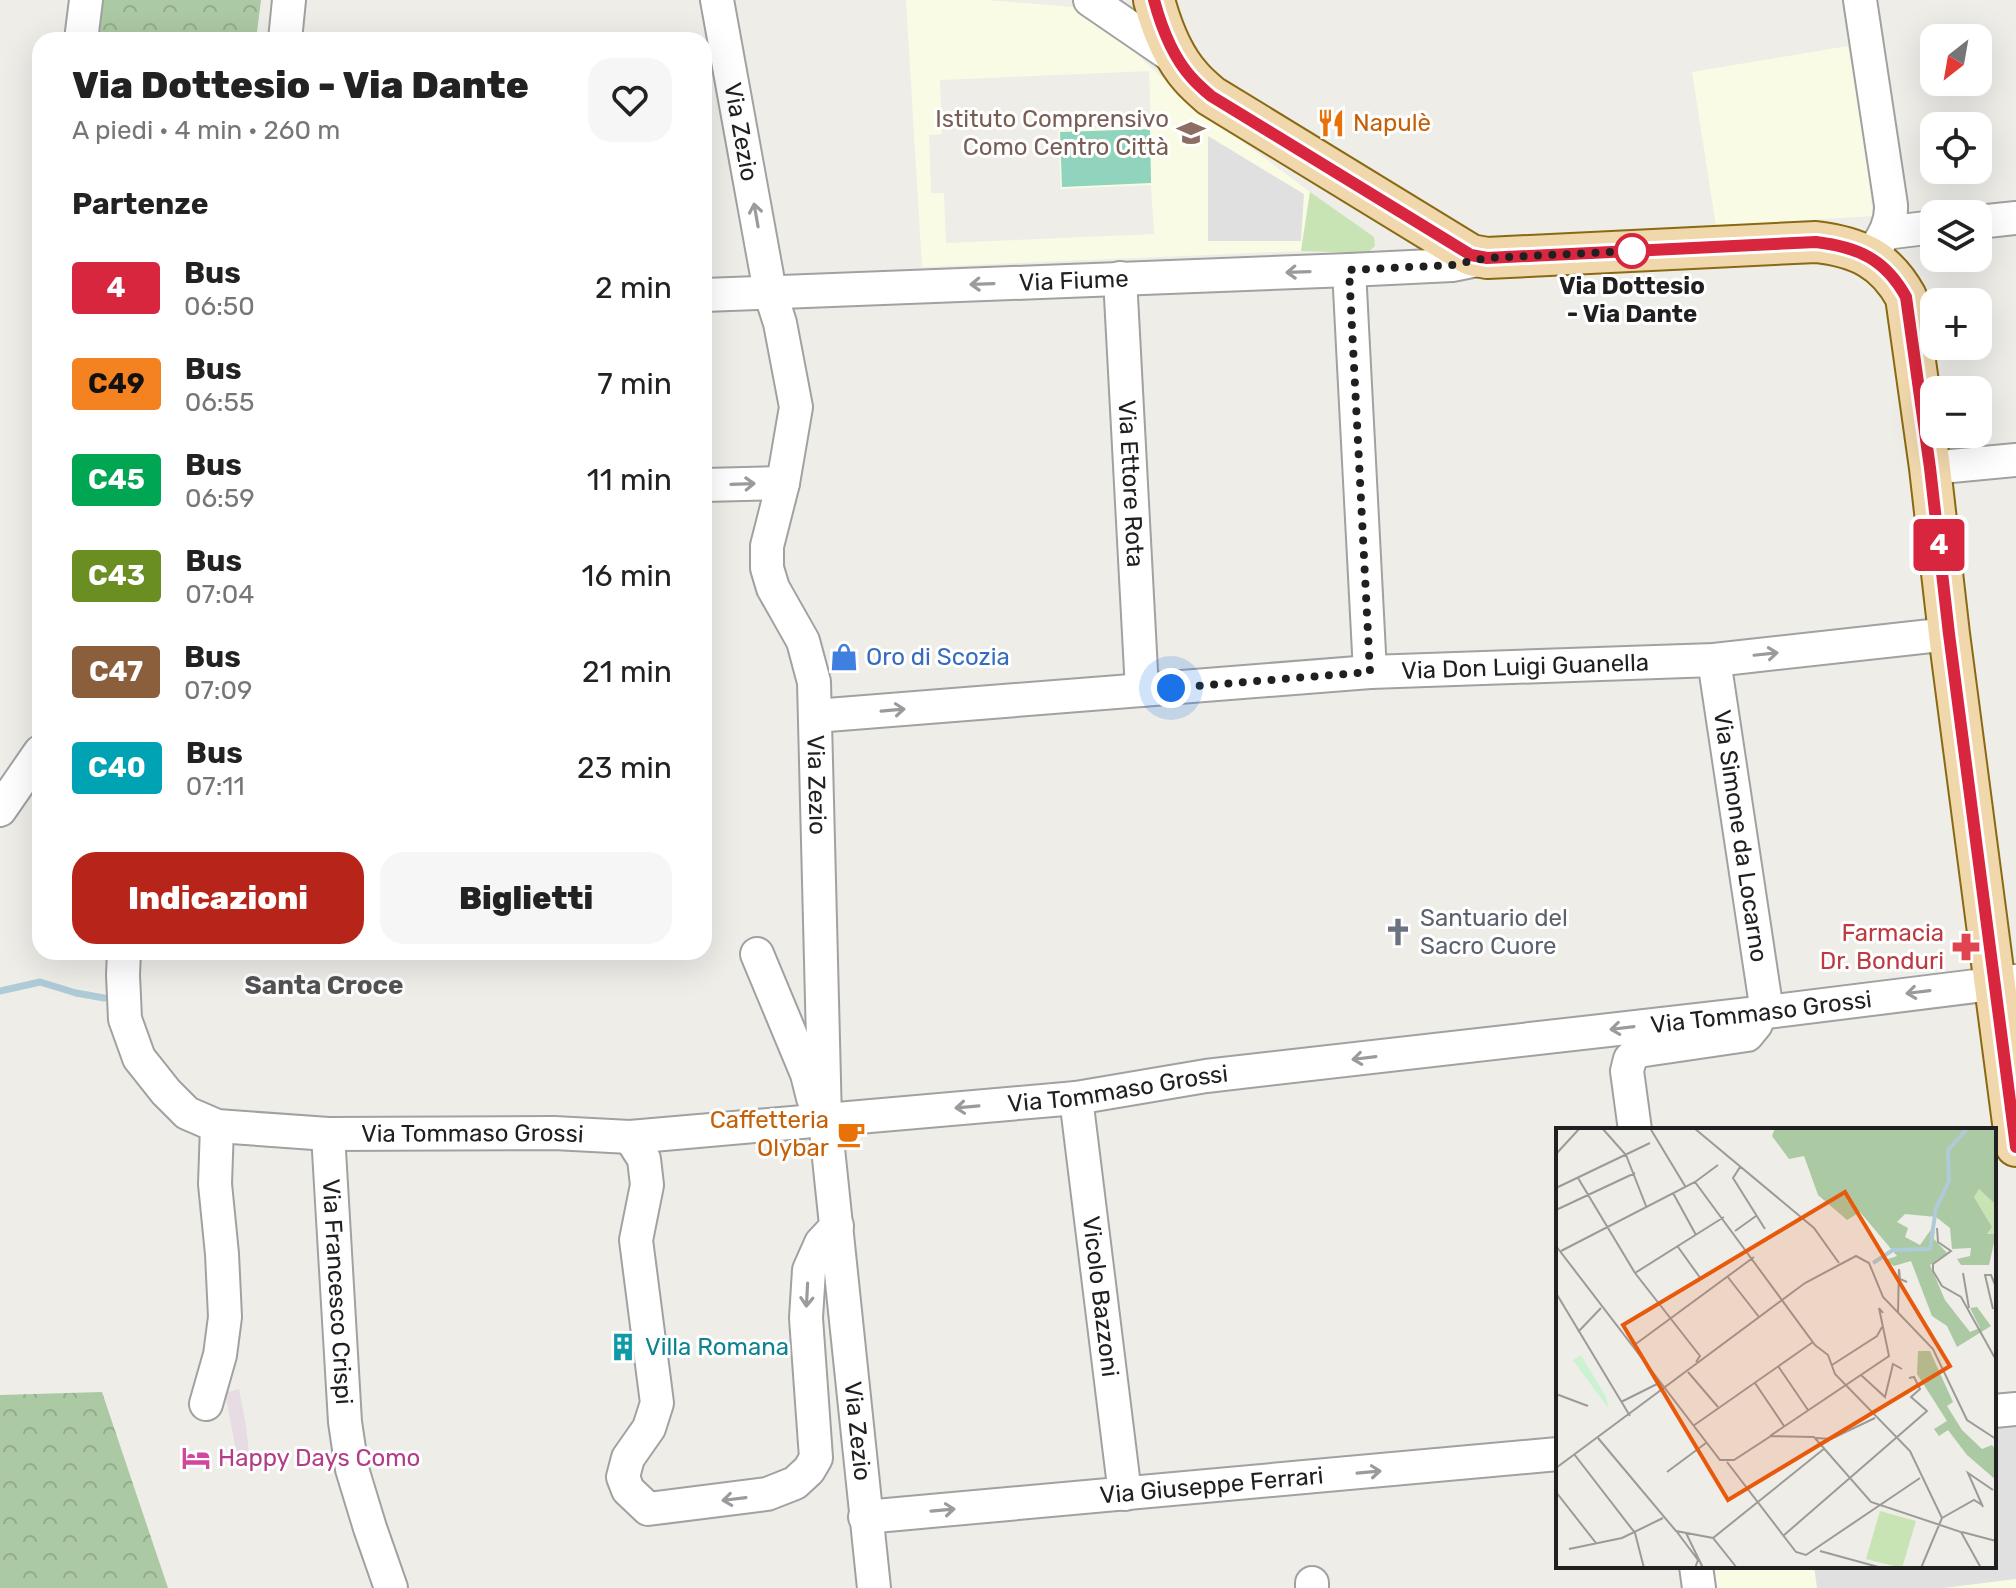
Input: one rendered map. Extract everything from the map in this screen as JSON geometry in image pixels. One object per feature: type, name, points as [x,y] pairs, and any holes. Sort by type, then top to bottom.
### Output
[{"type":"main road","points":[[1154,0],[1179,61],[1191,78],[1211,96],[1471,255],[1487,258],[1816,242],[1852,248],[1878,245],[1886,269],[1897,280],[1906,297],[1949,634],[2006,982],[2016,1146]]},
{"type":"street","points":[[82,32],[86,0]]},
{"type":"street","points":[[286,32],[289,0]]},
{"type":"street","name":"Via Zezio","points":[[717,0],[770,292],[780,323],[796,407],[783,483],[767,546],[767,568],[773,588],[807,652],[814,682],[821,1120],[837,1226],[874,1588]]},
{"type":"street","points":[[1090,0],[1179,61]]},
{"type":"street","points":[[1860,0],[1892,216],[1878,245]]},
{"type":"street","points":[[1992,221],[2016,218]]},
{"type":"street","points":[[1370,672],[1362,270],[1400,250],[1419,224]]},
{"type":"street","points":[[1878,245],[1920,232]]},
{"type":"street","name":"Via Fiume","points":[[712,295],[1362,270],[1452,265],[1487,258]]},
{"type":"street","name":"Via Ettore Rota","points":[[1120,278],[1142,690]]},
{"type":"street","points":[[1930,468],[2016,460]]},
{"type":"street","points":[[712,485],[783,483]]},
{"type":"street","name":"Via Don Luigi Guanella","points":[[815,716],[1370,672],[1714,660],[1949,634]]},
{"type":"street","name":"Via Simone da Locarno","points":[[1714,660],[1761,1012]]},
{"type":"street","points":[[0,810],[32,764]]},
{"type":"street","points":[[757,954],[807,1074],[821,1120]]},
{"type":"street","points":[[124,960],[125,1019],[139,1058],[187,1113],[217,1126],[215,1184],[225,1317],[220,1355],[206,1404]]},
{"type":"street","name":"Via Tommaso Grossi","points":[[217,1126],[328,1134],[554,1133],[630,1137],[1076,1098],[1206,1076],[2006,982]]},
{"type":"street","points":[[1635,1128],[1627,1071],[1630,1059],[1638,1051],[1747,1035],[1761,1012]]},
{"type":"street","name":"Vicolo Bazzoni","points":[[1076,1098],[1125,1494]]},
{"type":"street","name":"Via Francesco Crispi","points":[[328,1134],[345,1422],[352,1469],[391,1588]]},
{"type":"street","points":[[630,1137],[644,1159],[647,1185],[636,1240],[657,1403],[649,1428],[628,1458],[623,1477],[628,1490],[648,1509],[767,1494],[795,1483],[809,1470],[816,1458],[806,1318],[809,1270],[821,1243],[837,1226]]},
{"type":"street","points":[[1996,1411],[2016,1409]]},
{"type":"street","name":"Via Giuseppe Ferrari","points":[[865,1517],[1556,1454]]},
{"type":"street","points":[[1696,1568],[1699,1588]]},
{"type":"shaded area","name":"Istituto Comprensivo Como Centro Città","points":[[906,0],[987,0],[1073,7],[1113,32],[1181,95],[1310,192],[1301,251],[922,267]],"holes":[[[1149,71],[1151,126],[1058,130],[1061,189],[1151,185],[1154,234],[946,243],[944,193],[931,193],[929,135],[942,134],[940,80]]]},
{"type":"shaded area","points":[[1848,46],[1873,216],[1716,226],[1692,72]]},
{"type":"shaded area","points":[[1208,136],[1304,194],[1301,241],[1208,241]]},
{"type":"shaded area","points":[[239,1389],[250,1464],[239,1466],[225,1393]]},
{"type":"shaded area","points":[[2016,1417],[2016,1588],[1709,1588],[1707,1568],[1996,1568]]},
{"type":"shaded area","points":[[2016,1422],[2016,1579],[1944,1588],[1817,1588],[1814,1568],[1996,1568],[1996,1424]]},
{"type":"green space","points":[[98,0],[261,0],[257,32],[93,32]]},
{"type":"green space","points":[[1150,129],[1151,183],[1062,187],[1060,132]]},
{"type":"green space","points":[[1310,192],[1374,237],[1375,246],[1367,253],[1301,251]]},
{"type":"green space","points":[[102,1392],[168,1588],[0,1588],[0,1395]]},
{"type":"waterway","points":[[0,991],[40,982],[104,998]]},
{"type":"bus line","name":"4","points":[[1154,0],[1179,61],[1191,78],[1211,96],[1471,255],[1487,258],[1816,242],[1852,248],[1870,257],[1897,280],[1906,297],[1930,468],[2016,1147]]},
{"type":"place","name":"Napulè","points":[[1331,123]]},
{"type":"place","name":"Istituto Comprensivo Como Centro Città","points":[[1191,133]]},
{"type":"place","name":"Via Dottesio - Via Dante","points":[[1632,251]]},
{"type":"place","name":"Oro di Scozia","points":[[844,657]]},
{"type":"place","name":"Santuario del Sacro Cuore","points":[[1398,932]]},
{"type":"place","name":"Farmacia Dr. Bonduri","points":[[1966,947]]},
{"type":"place","name":"Caffetteria Olybar","points":[[851,1134]]},
{"type":"place","name":"Villa Romana","points":[[623,1347]]},
{"type":"place","name":"Happy Days Como","points":[[196,1458]]},
{"type":"district","name":"Santa Croce","points":[[324,985]]},
{"type":"route","points":[[1171,688],[1370,672],[1349,270],[1452,265],[1487,258],[1632,251]]}]
